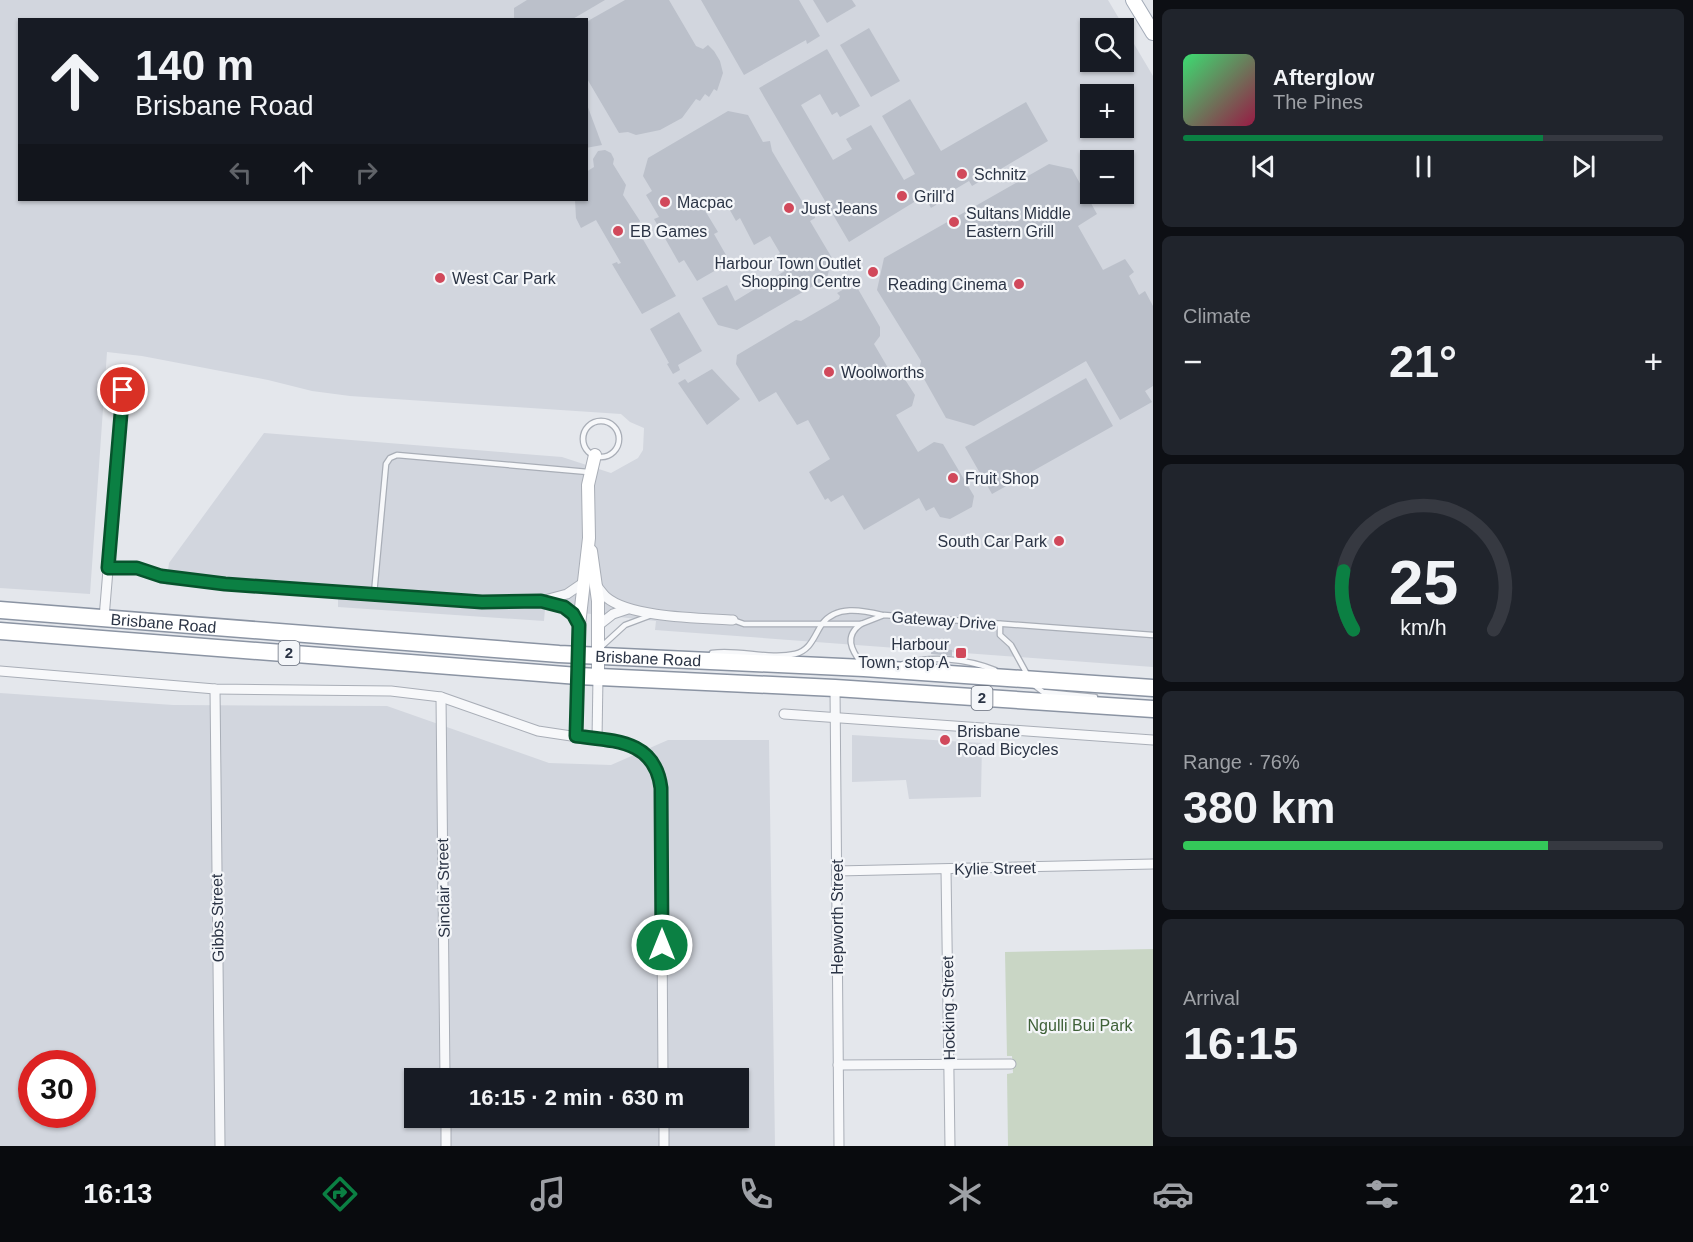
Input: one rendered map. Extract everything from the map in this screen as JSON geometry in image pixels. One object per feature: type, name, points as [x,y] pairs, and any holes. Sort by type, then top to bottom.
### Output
[{"type":"highway","name":"Brisbane Road","points":[[0,610],[579,655],[598,653],[864,668],[1153,688]]},
{"type":"highway","name":"Brisbane Road","points":[[0,631],[578,676],[835,688],[1153,709]]},
{"type":"main road","points":[[1133,0],[1153,33]]},
{"type":"street","points":[[104,618],[123,390],[129,371]]},
{"type":"street","points":[[595,455],[588,485],[589,537],[597,586],[598,677]]},
{"type":"street","points":[[578,676],[579,625],[589,537]]},
{"type":"street","points":[[108,568],[137,568],[161,576],[202,582],[482,602],[541,601],[567,594],[583,583]]},
{"type":"street","name":"Gateway Drive","points":[[597,586],[606,597],[628,609],[733,620]]},
{"type":"street","points":[[541,601],[564,607],[573,614],[579,625]]},
{"type":"street","points":[[599,625],[613,614],[628,609]]},
{"type":"street","points":[[0,671],[214,689],[392,691],[441,697],[538,731],[623,742],[640,750],[653,763],[660,780],[663,1068]]},
{"type":"street","name":"Brisbane Road","points":[[576,736],[578,676]]},
{"type":"street","name":"Brisbane Road","points":[[598,677],[602,740]]},
{"type":"street","name":"Hepworth Street","points":[[835,688],[839,1146]]},
{"type":"street","name":"Gibbs Street","points":[[214,689],[220,1146]]},
{"type":"street","name":"Sinclair Street","points":[[441,697],[446,1068]]},
{"type":"street","points":[[784,714],[1153,740]]},
{"type":"street","name":"Kylie Street","points":[[837,871],[1153,864]]},
{"type":"street","name":"Hocking Street","points":[[946,870],[950,1146]]},
{"type":"street","points":[[838,1065],[1011,1064]]},
{"type":"street","points":[[446,1128],[446,1146]]},
{"type":"street","points":[[664,1128],[664,1146]]},
{"type":"lane","points":[[600,421],[608,422],[617,430],[619,443],[610,454],[595,455],[587,450],[584,435],[592,424],[600,421]]},
{"type":"lane","points":[[374,594],[386,464],[390,458],[397,455],[591,472]]},
{"type":"lane","points":[[689,658],[728,652],[794,654],[808,646],[822,624],[833,614],[845,611],[884,615]]},
{"type":"lane","points":[[598,653],[625,625],[641,617],[660,614]]},
{"type":"lane","name":"Gateway Drive","points":[[733,620],[744,624],[861,624],[884,615],[1153,635]]},
{"type":"lane","points":[[861,624],[852,632],[850,644],[851,650],[864,668]]},
{"type":"lane","points":[[1000,624],[1000,636],[1011,645],[1024,680],[1038,690],[1092,697],[1130,708]]},
{"type":"shaded area","points":[[0,0],[1108,0],[1119,18],[1080,18],[1080,72],[1134,72],[1134,44],[1153,76],[1153,667],[655,630],[656,621],[545,609],[544,621],[338,607],[338,598],[166,585],[169,563],[264,433],[562,457],[611,473],[638,458],[643,450],[644,428],[630,422],[621,414],[350,396],[312,391],[268,380],[142,356],[107,352],[90,594],[0,588]]},
{"type":"shaded area","points":[[0,693],[173,705],[387,706],[549,763],[611,765],[668,740],[769,740],[775,1146],[0,1146]]},
{"type":"shaded area","points":[[852,735],[982,743],[981,797],[909,799],[906,780],[852,782]]},
{"type":"green space","name":"Ngulli Bui Park","points":[[1153,949],[1153,1146],[1008,1146],[1007,1074],[1013,1073],[1012,1056],[1007,1056],[1005,952]]},
{"type":"building","points":[[527,0],[605,0],[574,18],[514,18],[514,8]]},
{"type":"building","points":[[625,0],[669,0],[696,46],[703,49],[708,45],[720,61],[723,73],[717,91],[714,89],[709,97],[705,94],[700,101],[696,99],[682,118],[660,130],[636,135],[628,132],[619,133],[588,80],[588,21]]},
{"type":"building","points":[[701,0],[799,0],[820,36],[807,44],[806,40],[744,75]]},
{"type":"building","points":[[813,0],[852,0],[856,6],[827,23]]},
{"type":"building","points":[[869,28],[900,81],[871,97],[840,45]]},
{"type":"building","points":[[827,49],[860,106],[840,117],[837,112],[832,115],[820,94],[801,105],[833,160],[852,149],[846,139],[871,125],[904,180],[915,174],[882,116],[910,99],[941,151],[1026,102],[1048,141],[972,186],[969,181],[942,197],[944,200],[931,208],[924,196],[849,242],[759,88]]},
{"type":"building","points":[[588,107],[602,145],[588,148]]},
{"type":"building","points":[[728,111],[748,115],[763,142],[770,141],[772,151],[806,208],[815,210],[815,218],[810,221],[832,258],[827,278],[737,330],[718,325],[702,298],[727,285],[735,301],[785,271],[775,256],[780,253],[770,236],[754,245],[740,218],[736,221],[723,198],[704,209],[718,232],[714,234],[730,262],[697,281],[684,260],[679,263],[654,219],[659,217],[646,195],[652,191],[643,176],[648,158]]},
{"type":"building","points":[[605,150],[611,153],[614,159],[613,164],[626,185],[623,195],[640,221],[637,229],[676,296],[642,314],[612,264],[621,263],[596,220],[581,228],[576,218],[575,201],[588,201],[588,171],[594,167],[593,159],[598,151]]},
{"type":"building","points":[[1049,164],[1072,169],[1080,183],[1080,204],[1091,204],[1097,214],[1078,226],[1103,270],[1125,259],[1134,272],[1129,276],[1139,295],[1145,291],[1153,306],[1153,386],[1145,391],[1152,402],[1120,420],[1086,361],[974,426],[946,418],[919,370],[921,361],[877,290],[884,258]]},
{"type":"building","points":[[846,288],[858,289],[880,327],[880,336],[874,344],[891,373],[902,375],[915,395],[912,406],[896,415],[918,452],[934,442],[943,444],[974,496],[972,507],[950,519],[940,517],[934,507],[926,511],[919,498],[864,530],[843,495],[831,502],[828,498],[825,500],[809,472],[830,459],[808,420],[797,425],[776,392],[759,402],[736,364],[737,355],[796,320],[801,321],[839,299],[840,296],[837,293]]},
{"type":"building","points":[[679,312],[702,351],[678,365],[680,370],[673,374],[650,329]]},
{"type":"building","points":[[712,369],[740,399],[707,425],[678,383],[685,379],[688,383]]},
{"type":"building","points":[[1086,378],[1113,426],[992,494],[965,447]]},
{"type":"building","points":[[932,648],[952,650],[952,656],[931,654]]},
{"type":"place","name":"Schnitz","points":[[962,174]]},
{"type":"place","name":"Grill'd","points":[[902,196]]},
{"type":"place","name":"Macpac","points":[[665,202]]},
{"type":"place","name":"Just Jeans","points":[[789,208]]},
{"type":"place","name":"Sultans Middle Eastern Grill","points":[[954,222]]},
{"type":"place","name":"EB Games","points":[[618,231]]},
{"type":"place","name":"Harbour Town Outlet Shopping Centre","points":[[873,272]]},
{"type":"place","name":"West Car Park","points":[[440,278]]},
{"type":"place","name":"Reading Cinema","points":[[1019,284]]},
{"type":"place","name":"Woolworths","points":[[829,372]]},
{"type":"place","name":"Fruit Shop","points":[[953,478]]},
{"type":"place","name":"South Car Park","points":[[1059,541]]},
{"type":"place","name":"Harbour Town, stop A","points":[[961,653]]},
{"type":"place","name":"Brisbane Road Bicycles","points":[[945,740]]},
{"type":"route","points":[[123,390],[108,568],[137,568],[161,576],[225,584],[482,602],[541,601],[564,607],[573,614],[579,625],[576,736],[631,745],[647,756],[658,772],[661,788],[662,945]]}]
